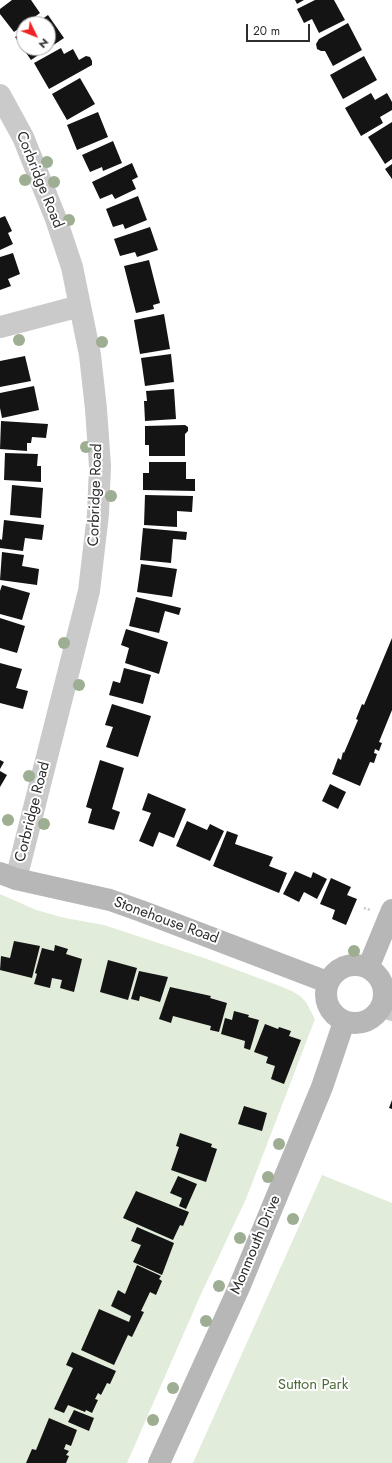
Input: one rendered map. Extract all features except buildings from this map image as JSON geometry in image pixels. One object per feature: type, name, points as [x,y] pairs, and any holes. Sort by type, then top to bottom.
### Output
[{"type":"street","name":"Corbridge Road","points":[[0,95],[23,137],[56,219],[72,267],[90,355],[100,466],[97,521],[90,591],[8,876]]},
{"type":"street","points":[[0,327],[80,306]]},
{"type":"street","name":"Stonehouse Road","points":[[8,876],[110,900],[327,982]]},
{"type":"street","points":[[368,968],[392,910]]},
{"type":"street","points":[[353,964],[368,968],[378,976],[384,988],[387,1008],[370,1020],[358,1024],[344,1022],[330,1012],[325,999],[327,982],[338,970],[353,964]]},
{"type":"street","name":"Monmouth Drive","points":[[159,1463],[238,1290],[322,1087],[344,1022]]},
{"type":"green space","points":[[0,894],[36,910],[65,918],[104,925],[207,959],[272,983],[300,996],[306,1002],[315,1019],[246,1199],[201,1294],[127,1463],[0,1463]]},
{"type":"green space","name":"Sutton Park","points":[[322,1175],[392,1203],[392,1463],[193,1463]]}]
